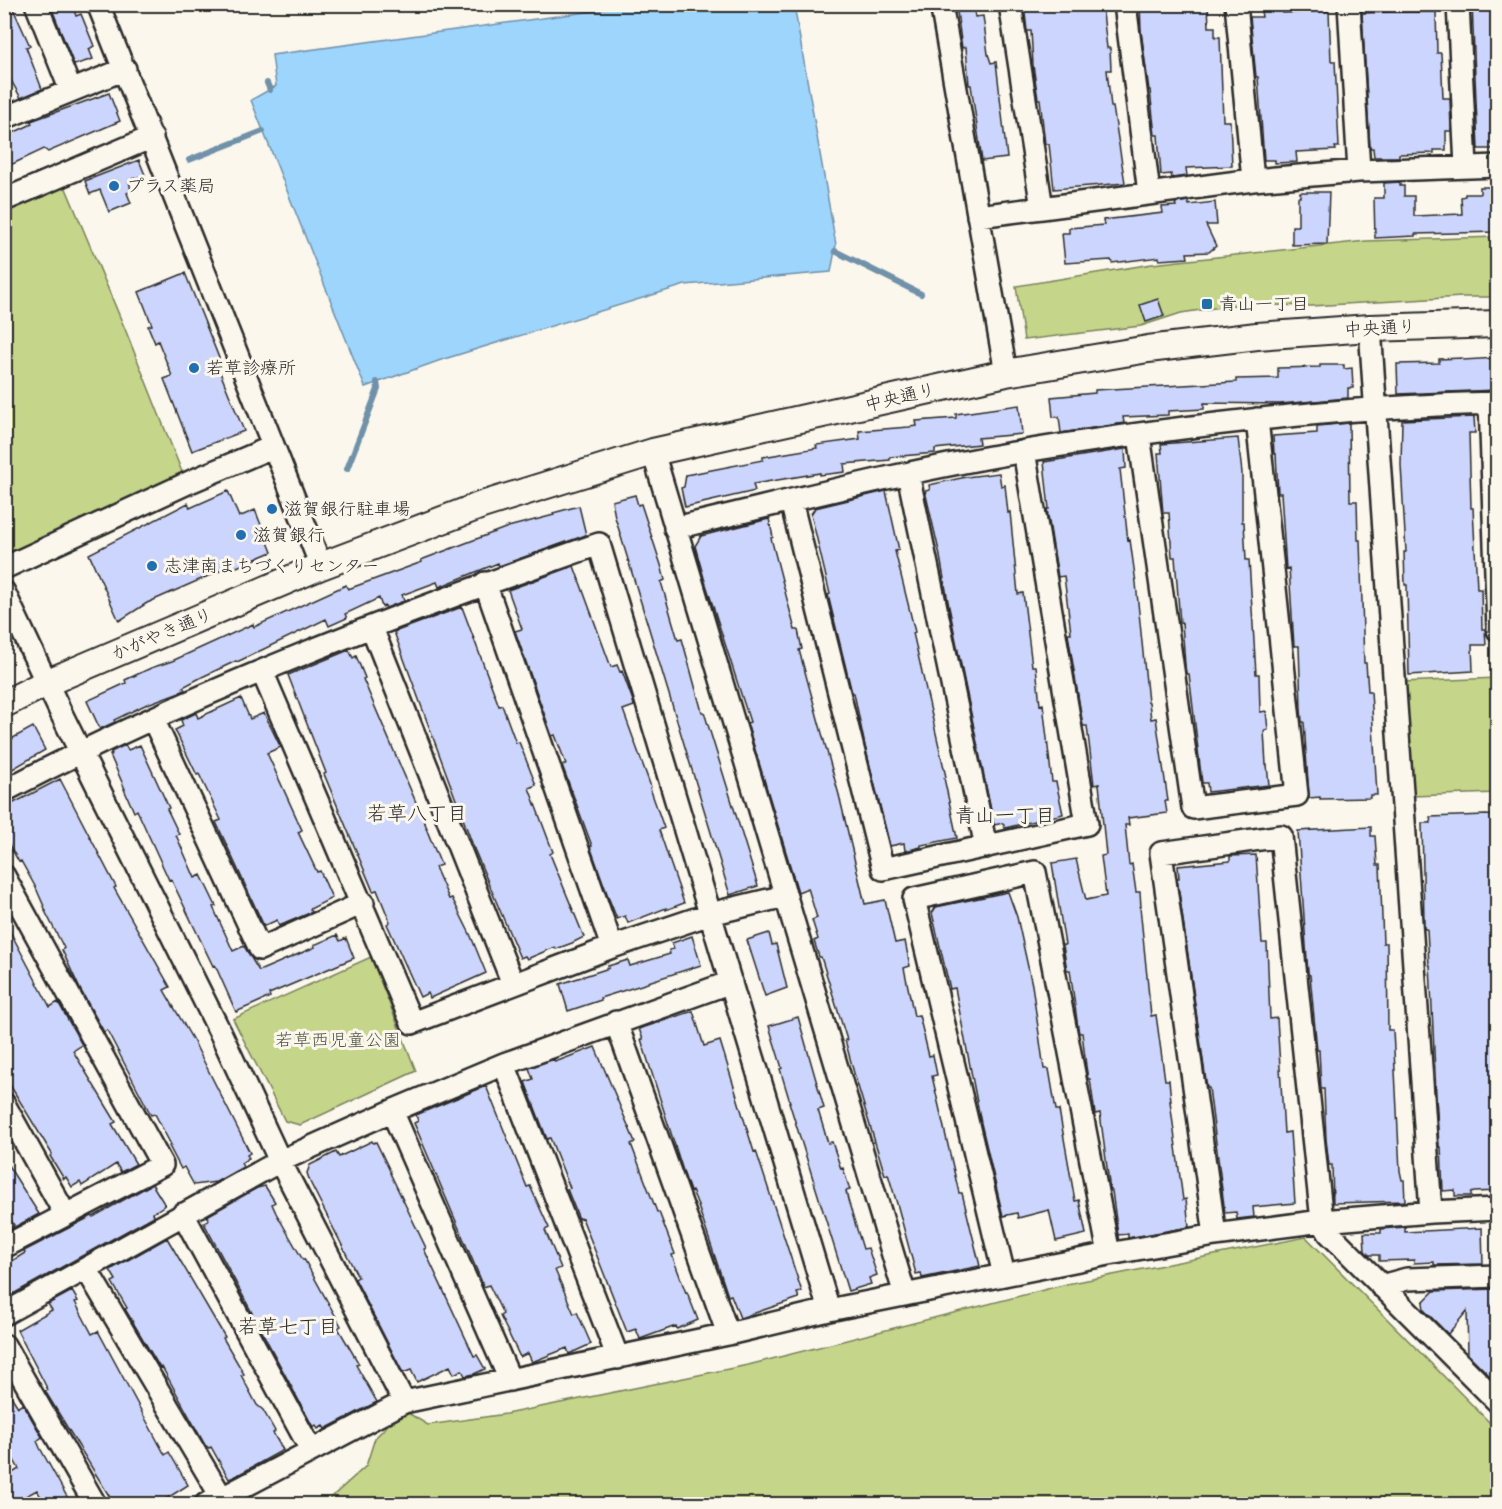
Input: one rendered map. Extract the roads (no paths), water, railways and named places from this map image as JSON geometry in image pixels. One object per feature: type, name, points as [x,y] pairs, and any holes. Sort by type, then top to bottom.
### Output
[{"type":"street","points":[[36,4],[71,91]]},
{"type":"street","points":[[98,4],[321,566]]},
{"type":"street","points":[[941,4],[1006,373]]},
{"type":"street","points":[[1010,4],[1042,207]]},
{"type":"street","points":[[1125,4],[1149,193]]},
{"type":"street","points":[[1236,4],[1253,180]]},
{"type":"street","points":[[1348,4],[1359,171]]},
{"type":"street","points":[[1458,4],[1466,167]]},
{"type":"street","points":[[4,118],[125,69]]},
{"type":"street","points":[[4,200],[152,137]]},
{"type":"street","points":[[978,216],[1253,180],[1359,171],[1497,166]]},
{"type":"street","name":"中央通り","points":[[321,566],[482,505],[653,452],[1006,373],[1257,336],[1370,328],[1497,324]]},
{"type":"street","points":[[1370,328],[1431,1212]]},
{"type":"street","points":[[675,528],[908,474],[1024,451],[1257,419],[1376,408],[1494,403],[1497,630]]},
{"type":"street","points":[[1139,435],[1193,808],[1297,795],[1257,419]]},
{"type":"street","points":[[4,568],[192,481],[272,447]]},
{"type":"street","points":[[791,501],[883,869],[986,847],[1087,824],[1024,451]]},
{"type":"street","points":[[653,452],[905,1295]]},
{"type":"street","points":[[908,474],[986,847]]},
{"type":"street","points":[[4,791],[80,752],[262,671],[485,583],[600,544],[829,1310]]},
{"type":"street","name":"かがやき通り","points":[[4,704],[46,683],[321,566]]},
{"type":"street","points":[[485,583],[612,947]]},
{"type":"street","points":[[4,592],[46,683],[221,1034],[280,1161],[404,1402]]},
{"type":"street","points":[[372,628],[513,984]]},
{"type":"street","points":[[262,671],[363,903],[412,1023],[612,947],[710,914],[785,896]]},
{"type":"street","points":[[153,719],[260,950],[363,903]]},
{"type":"street","points":[[1215,1235],[1161,853],[1281,836],[1322,1221],[1329,1233],[1497,1402]]},
{"type":"street","points":[[1004,1275],[914,899],[1035,872],[1109,1254]]},
{"type":"street","points":[[4,876],[162,1165],[4,1246]]},
{"type":"street","points":[[4,1314],[280,1161],[504,1064],[731,982]]},
{"type":"street","points":[[616,1022],[728,1334]]},
{"type":"street","points":[[504,1064],[618,1358]]},
{"type":"street","points":[[4,1104],[64,1214]]},
{"type":"street","points":[[392,1111],[510,1380]]},
{"type":"street","points":[[87,1270],[214,1501],[404,1402],[618,1358],[829,1310],[1215,1235],[1322,1221],[1497,1209]]},
{"type":"street","points":[[183,1214],[311,1450]]},
{"type":"street","points":[[1381,1286],[1407,1279],[1497,1276]]},
{"type":"street","points":[[4,1345],[95,1504]]},
{"type":"water","points":[[607,5],[794,5],[836,245],[831,272],[685,285],[441,360],[365,387],[251,100],[276,86],[272,55],[601,10]]},
{"type":"waterway","points":[[267,83],[270,90]]},
{"type":"waterway","points":[[189,160],[263,131]]},
{"type":"waterway","points":[[835,251],[921,294]]},
{"type":"waterway","points":[[347,469],[378,389],[377,382]]},
{"type":"place","name":"プラス薬局","points":[[114,186]]},
{"type":"place","name":"青山一丁目","points":[[1207,304]]},
{"type":"place","name":"若草診療所","points":[[194,368]]},
{"type":"place","name":"滋賀銀行駐車場","points":[[272,509]]},
{"type":"place","name":"滋賀銀行","points":[[241,535]]},
{"type":"place","name":"志津南まちづくりセンター","points":[[152,566]]},
{"type":"district","name":"若草八丁目","points":[[417,813]]},
{"type":"district","name":"青山一丁目","points":[[1005,815]]},
{"type":"district","name":"若草七丁目","points":[[288,1326]]},
{"type":"park label","name":"若草西児童公園","points":[[338,1040]]}]
